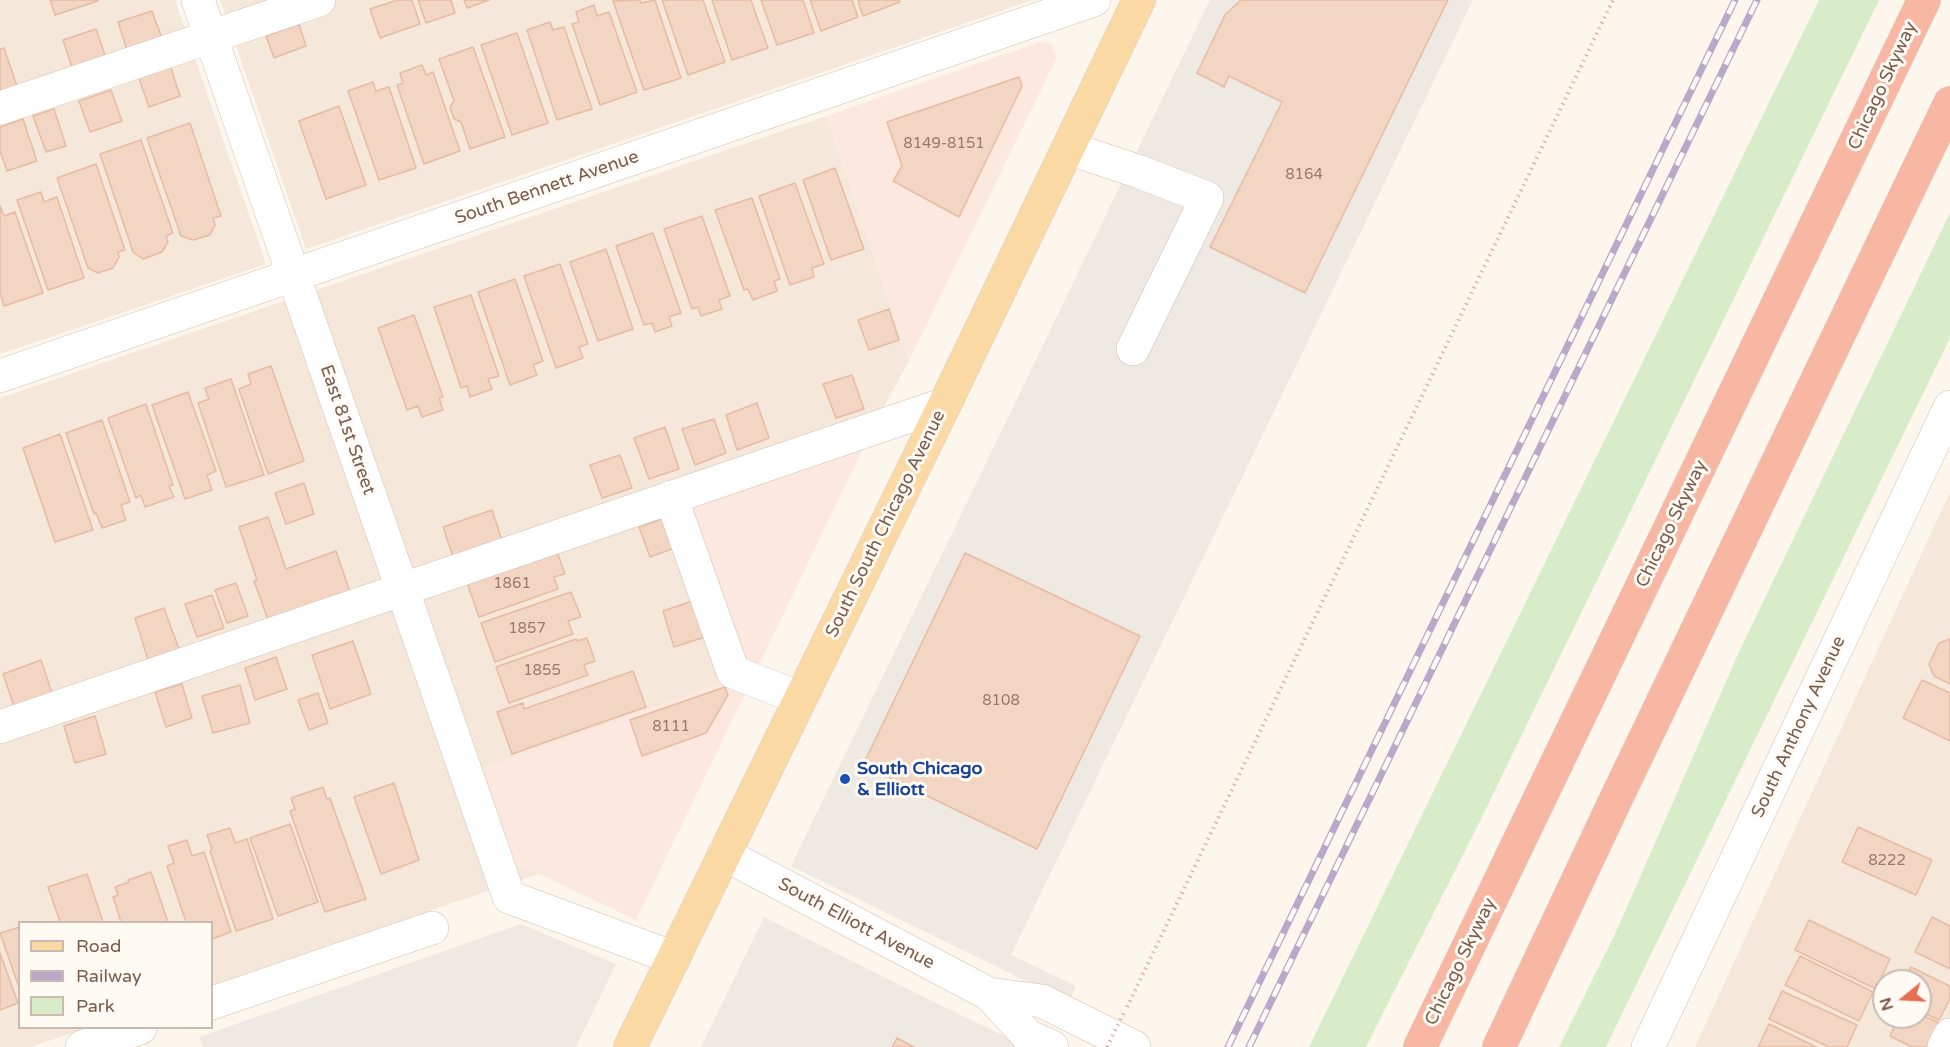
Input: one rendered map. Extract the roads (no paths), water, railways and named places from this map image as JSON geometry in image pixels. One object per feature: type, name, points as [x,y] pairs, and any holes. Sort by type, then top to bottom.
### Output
[{"type":"highway","name":"Chicago Skyway","points":[[1420,1047],[1924,0]]},
{"type":"highway","points":[[1499,1047],[1950,103]]},
{"type":"main road","name":"South South Chicago Avenue","points":[[630,1047],[945,404],[1139,0]]},
{"type":"street","name":"East 81st Street","points":[[198,0],[508,897],[674,958]]},
{"type":"street","points":[[0,108],[319,0]]},
{"type":"street","name":"South Bennett Avenue","points":[[0,376],[1094,0]]},
{"type":"street","points":[[1068,148],[1207,198],[1133,349]]},
{"type":"street","points":[[0,727],[945,404]]},
{"type":"street","name":"South Anthony Avenue","points":[[1648,1047],[1950,407]]},
{"type":"street","points":[[671,498],[733,672],[800,698]]},
{"type":"street","name":"South Elliott Avenue","points":[[724,854],[988,994],[1028,1036],[1052,1047]]},
{"type":"street","points":[[213,1003],[432,928]]},
{"type":"street","name":"South Elliott Avenue","points":[[988,994],[1042,1001],[1134,1047]]},
{"type":"street","points":[[82,1047],[137,1029]]},
{"type":"street","points":[[1944,1047],[1950,1035]]},
{"type":"railway","points":[[1228,1047],[1735,0]]},
{"type":"railway","points":[[1249,1047],[1757,0]]},
{"type":"place","name":"South Chicago & Elliott","points":[[845,779]]}]
